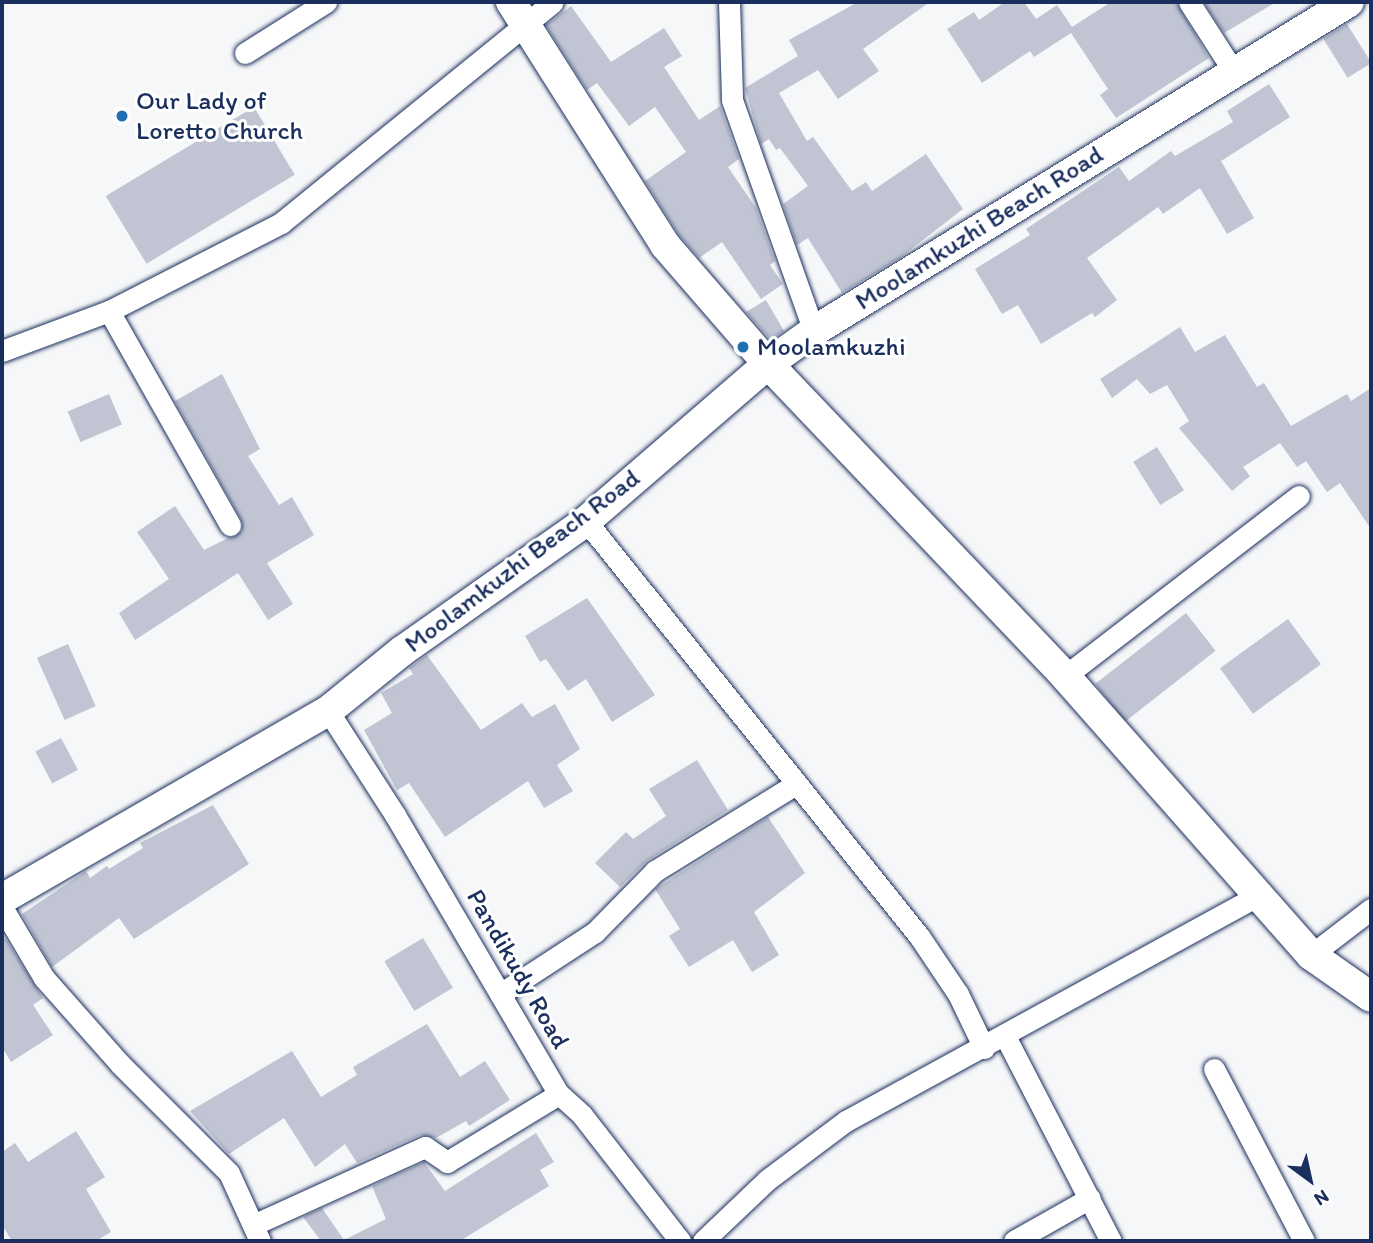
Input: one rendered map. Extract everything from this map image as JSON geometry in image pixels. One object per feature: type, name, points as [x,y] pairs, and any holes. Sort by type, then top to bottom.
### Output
[{"type":"street","points":[[245,53],[326,2]]},
{"type":"street","points":[[2,351],[109,311],[281,223],[517,13],[553,2]]},
{"type":"street","points":[[1189,2],[1232,69]]},
{"type":"street","name":"Moolamkuzhi Beach Road","points":[[2,899],[328,711],[401,651],[586,521],[768,364],[814,331],[1232,69],[1349,2]]},
{"type":"street","points":[[727,4],[732,100],[814,331]]},
{"type":"street","points":[[517,13],[665,245],[768,364],[1065,676],[1311,954],[1371,997]]},
{"type":"street","points":[[109,311],[230,525]]},
{"type":"street","points":[[1065,676],[1299,496]]},
{"type":"street","points":[[586,521],[670,620],[793,785],[919,936],[958,994],[984,1048]]},
{"type":"street","name":"Pandikudy Road","points":[[328,711],[395,815],[559,1094],[582,1115],[680,1241]]},
{"type":"street","points":[[500,994],[595,932],[655,871],[793,785]]},
{"type":"street","points":[[704,1241],[766,1180],[846,1121],[984,1048],[1258,895]]},
{"type":"street","points":[[2,907],[44,978],[120,1064],[229,1173],[257,1233],[425,1147],[447,1162],[559,1094]]},
{"type":"street","points":[[1311,954],[1371,909]]},
{"type":"street","points":[[1005,1036],[1111,1241]]},
{"type":"street","points":[[1214,1069],[1304,1241]]},
{"type":"street","points":[[1014,1241],[1090,1198]]},
{"type":"building","points":[[858,2],[930,2],[863,49],[879,71],[838,99],[818,70],[779,93],[807,141],[813,137],[852,191],[866,182],[872,191],[926,154],[963,209],[901,257],[842,293],[808,238],[797,245],[783,204],[808,186],[780,148],[776,150],[769,139],[761,144],[745,88],[798,56],[789,40]]},
{"type":"building","points":[[1005,2],[1024,2],[1036,19],[1057,5],[1072,27],[1111,2],[1176,2],[1209,58],[1116,118],[1100,95],[1108,89],[1071,33],[1034,57],[1030,51],[982,83],[947,29],[974,12],[979,20]]},
{"type":"building","points":[[1204,2],[1276,2],[1224,33]]},
{"type":"building","points":[[571,6],[611,62],[664,28],[682,56],[664,67],[699,120],[720,106],[739,159],[728,167],[756,208],[775,261],[770,265],[783,284],[761,299],[722,242],[699,258],[679,235],[645,181],[686,152],[655,107],[629,126],[597,83],[587,90],[546,25]]},
{"type":"building","points":[[1347,24],[1371,62],[1348,78],[1323,39]]},
{"type":"building","points":[[1269,84],[1290,117],[1221,161],[1254,218],[1227,234],[1200,188],[1163,214],[1158,207],[1087,258],[1117,300],[1095,317],[1092,313],[1041,344],[1018,305],[1002,314],[975,269],[1030,235],[1026,229],[1119,167],[1129,181],[1171,151],[1175,156],[1233,122],[1227,111]]},
{"type":"building","points":[[254,107],[295,175],[146,264],[106,196]]},
{"type":"building","points":[[766,300],[784,331],[771,340],[746,312]]},
{"type":"building","points":[[1180,327],[1195,352],[1225,335],[1257,387],[1264,383],[1291,426],[1347,394],[1351,401],[1371,388],[1371,529],[1340,483],[1327,492],[1306,461],[1297,467],[1280,443],[1243,467],[1250,476],[1232,491],[1179,428],[1189,421],[1167,385],[1150,394],[1137,379],[1112,398],[1100,379]]},
{"type":"building","points":[[222,374],[260,449],[248,456],[279,505],[292,497],[314,535],[267,563],[293,604],[268,620],[238,573],[135,640],[119,613],[169,579],[137,532],[175,506],[204,550],[242,531],[241,519],[175,401]]},
{"type":"building","points":[[109,394],[122,424],[80,442],[68,412]]},
{"type":"building","points":[[1157,447],[1184,490],[1160,505],[1133,462]]},
{"type":"building","points":[[587,598],[655,695],[612,722],[586,679],[568,691],[546,659],[540,662],[525,636]]},
{"type":"building","points":[[1186,613],[1216,651],[1125,722],[1095,684]]},
{"type":"building","points":[[1288,619],[1321,664],[1253,714],[1220,668]]},
{"type":"building","points":[[68,644],[96,706],[65,720],[37,658]]},
{"type":"building","points":[[427,655],[481,730],[522,703],[532,717],[555,704],[580,749],[557,765],[573,791],[544,808],[528,781],[445,837],[409,783],[397,790],[364,730],[392,713],[381,693],[413,674],[409,668]]},
{"type":"building","points":[[61,738],[78,770],[52,783],[35,752]]},
{"type":"building","points":[[697,760],[728,810],[648,860],[620,887],[595,863],[626,832],[633,839],[666,816],[649,789]]},
{"type":"building","points":[[213,805],[249,864],[134,939],[119,918],[52,967],[22,914],[86,871],[90,878],[107,866],[109,869],[143,848],[140,843]]},
{"type":"building","points":[[768,817],[805,873],[754,912],[779,955],[752,972],[733,940],[689,967],[669,936],[680,929],[655,889]]},
{"type":"building","points":[[5,938],[43,998],[33,1005],[53,1035],[11,1062],[2,1047],[2,941]]},
{"type":"building","points":[[423,938],[453,988],[414,1011],[384,961]]},
{"type":"building","points":[[427,1024],[460,1077],[485,1061],[510,1100],[469,1126],[466,1121],[436,1138],[420,1135],[357,1163],[345,1144],[315,1167],[284,1118],[229,1154],[190,1111],[292,1051],[321,1097],[357,1075],[353,1067]]},
{"type":"building","points":[[76,1131],[105,1177],[86,1189],[111,1232],[96,1241],[12,1241],[2,1225],[2,1152],[15,1143],[28,1162]]},
{"type":"building","points":[[536,1133],[554,1162],[540,1170],[549,1186],[460,1241],[321,1241],[303,1217],[322,1208],[344,1240],[386,1219],[372,1186],[424,1162],[445,1191]]},
{"type":"place","name":"Our Lady of Loretto Church","points":[[122,116]]},
{"type":"place","name":"Moolamkuzhi","points":[[743,347]]}]
